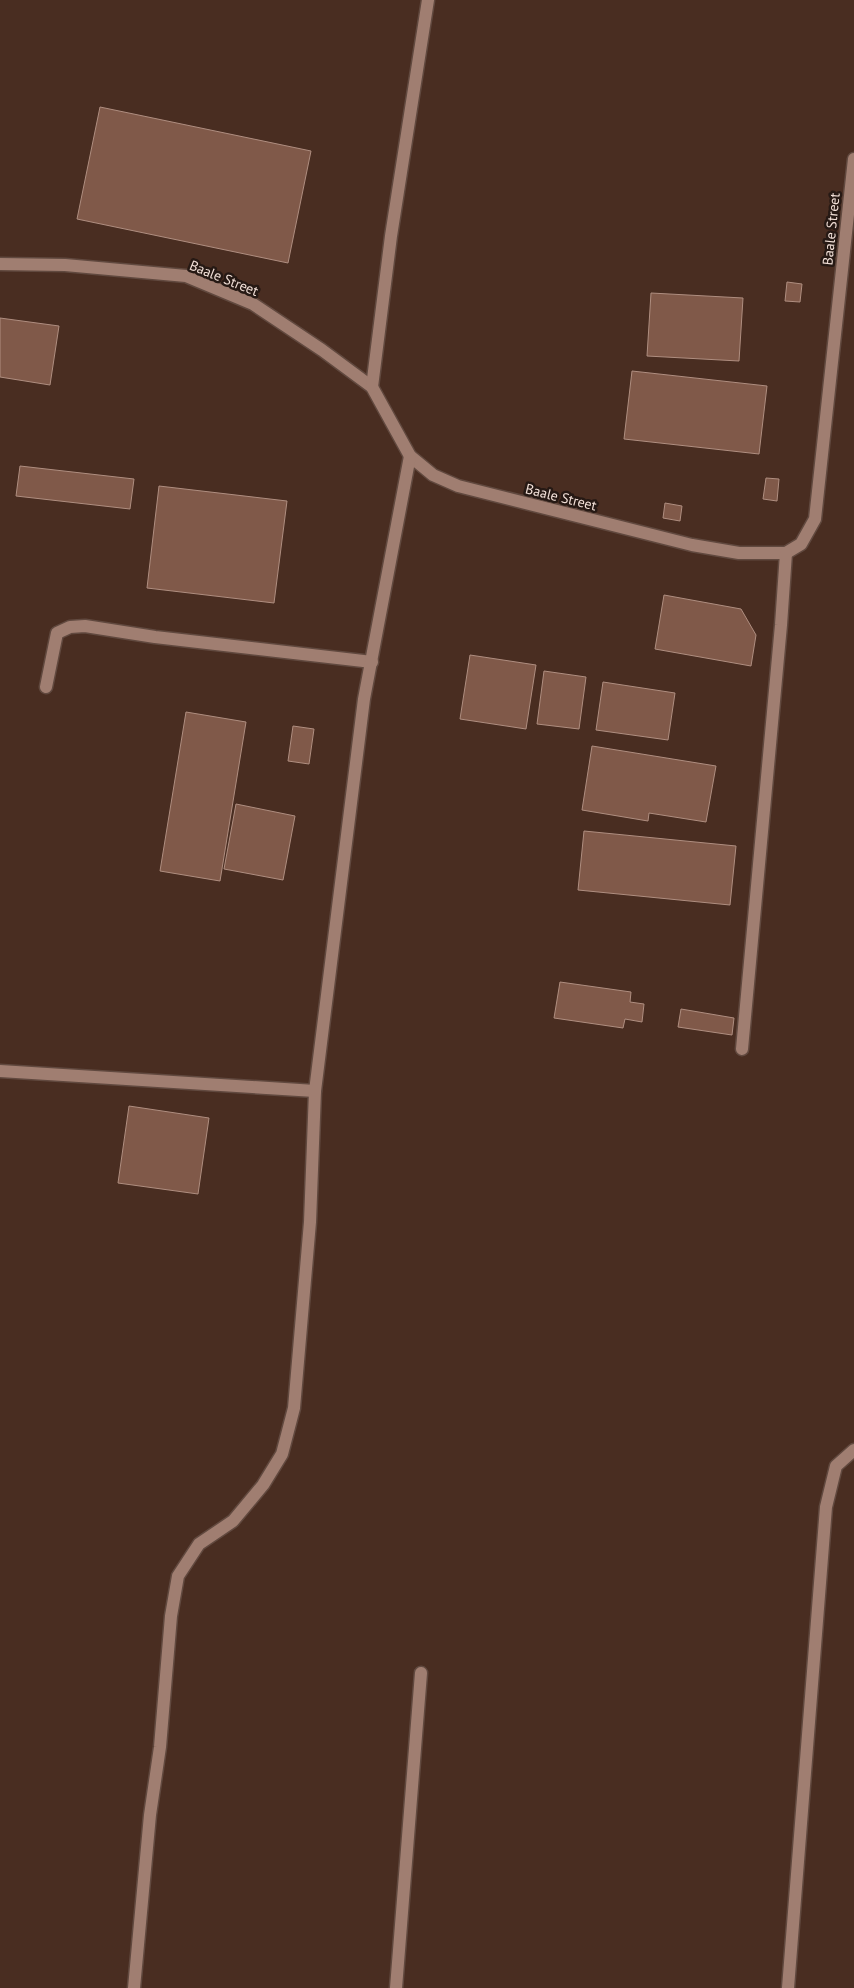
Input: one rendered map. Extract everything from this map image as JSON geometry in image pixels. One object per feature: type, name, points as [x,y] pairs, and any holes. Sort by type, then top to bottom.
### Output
[{"type":"street","points":[[372,387],[391,236],[428,0]]},
{"type":"street","name":"Baale Street","points":[[0,264],[65,265],[186,276],[253,304],[322,350],[372,387],[410,456],[432,475],[458,486],[692,545],[739,553],[786,553],[801,544],[815,519],[854,159]]},
{"type":"street","points":[[134,1988],[150,1815],[160,1747],[172,1616],[178,1576],[199,1544],[233,1521],[263,1485],[282,1454],[294,1408],[310,1222],[315,1091],[364,699],[410,456]]},
{"type":"street","points":[[742,1049],[786,553]]},
{"type":"street","points":[[46,687],[57,633],[70,627],[85,626],[155,637],[372,662]]},
{"type":"street","points":[[0,1071],[315,1091]]},
{"type":"street","points":[[788,1988],[826,1507],[836,1466],[854,1450]]},
{"type":"street","points":[[396,1988],[421,1673]]},
{"type":"building","points":[[100,107],[311,151],[288,263],[77,219]]},
{"type":"building","points":[[787,282],[802,284],[800,302],[785,301]]},
{"type":"building","points":[[651,293],[743,298],[739,361],[647,356]]},
{"type":"building","points":[[0,318],[59,326],[50,385],[0,377]]},
{"type":"building","points":[[632,371],[767,386],[759,454],[624,439]]},
{"type":"building","points":[[20,466],[134,479],[130,509],[16,496]]},
{"type":"building","points":[[766,478],[779,479],[777,501],[763,499]]},
{"type":"building","points":[[159,486],[287,501],[274,603],[147,588]]},
{"type":"building","points":[[665,503],[682,506],[680,521],[663,518]]},
{"type":"building","points":[[664,595],[741,609],[756,635],[751,666],[655,649]]},
{"type":"building","points":[[470,655],[536,665],[526,729],[460,719]]},
{"type":"building","points":[[544,671],[586,677],[579,729],[537,724]]},
{"type":"building","points":[[603,682],[675,693],[668,740],[596,730]]},
{"type":"building","points":[[186,712],[246,722],[220,881],[160,871]]},
{"type":"building","points":[[293,726],[314,729],[309,764],[288,761]]},
{"type":"building","points":[[592,746],[716,766],[706,822],[649,813],[648,821],[582,810]]},
{"type":"building","points":[[236,804],[295,816],[283,880],[224,869]]},
{"type":"building","points":[[584,831],[736,846],[730,905],[578,890]]},
{"type":"building","points":[[560,982],[631,992],[630,1002],[644,1004],[642,1022],[625,1019],[623,1028],[554,1018]]},
{"type":"building","points":[[681,1009],[734,1018],[732,1035],[678,1027]]},
{"type":"building","points":[[129,1106],[209,1118],[198,1194],[118,1183]]}]
